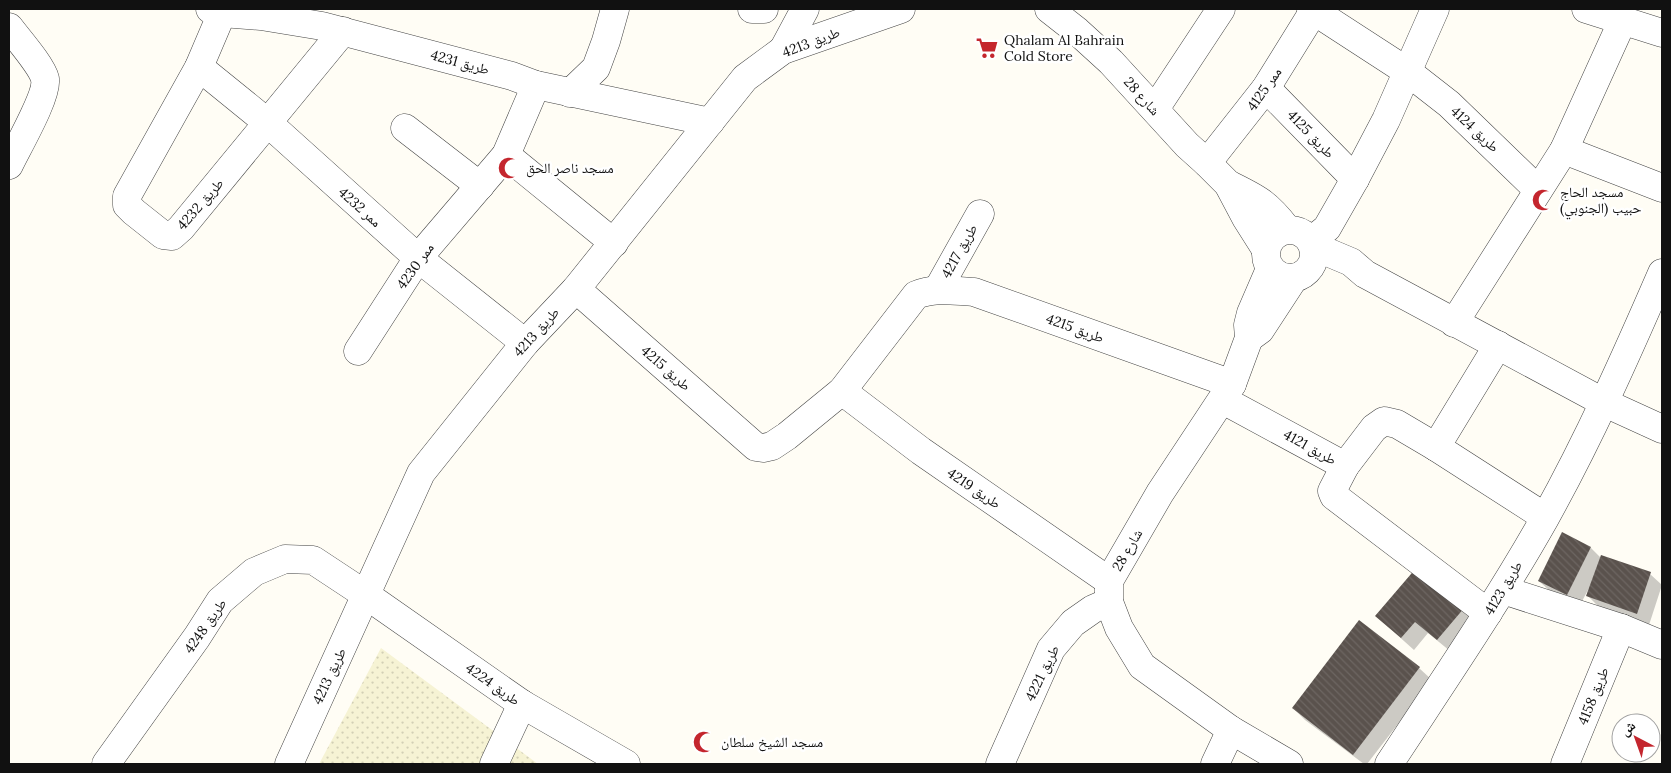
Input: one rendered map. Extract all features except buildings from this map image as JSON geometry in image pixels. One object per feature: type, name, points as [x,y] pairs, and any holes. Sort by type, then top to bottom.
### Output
[{"type":"street","points":[[570,93],[596,68],[606,42],[615,9]]},
{"type":"street","points":[[752,9],[764,9]]},
{"type":"street","points":[[783,50],[805,9]]},
{"type":"street","name":"طريق 4213","points":[[289,764],[421,473],[525,343],[576,289],[745,78],[783,50],[901,9]]},
{"type":"street","points":[[1154,109],[1221,9]]},
{"type":"street","name":"طريق 4124","points":[[1313,9],[1408,72],[1449,104],[1538,190]]},
{"type":"street","name":"ممر 4125","points":[[1207,163],[1266,88],[1313,9]]},
{"type":"street","points":[[1303,237],[1327,228],[1386,120],[1435,9]]},
{"type":"street","points":[[1586,9],[1662,34]]},
{"type":"street","name":"شارع 28","points":[[1045,10],[1077,31],[1111,62],[1187,146],[1228,184],[1265,204],[1303,237]]},
{"type":"street","name":"طريق 4231","points":[[216,11],[262,12],[343,31],[512,76],[536,85],[710,122]]},
{"type":"street","name":"طريق 4232","points":[[216,11],[199,67],[127,196],[127,205],[163,235],[172,236],[181,228],[343,31]]},
{"type":"street","points":[[1454,323],[1564,150],[1622,22]]},
{"type":"street","points":[[9,27],[38,66],[45,80],[41,101],[9,165]]},
{"type":"street","name":"ممر 4232","points":[[199,67],[268,123],[418,258],[525,343]]},
{"type":"street","name":"ممر 4230","points":[[358,351],[418,258],[506,155],[536,85]]},
{"type":"street","name":"طريق 4125","points":[[1266,88],[1355,179]]},
{"type":"street","points":[[405,128],[480,186]]},
{"type":"street","points":[[1564,150],[1662,188]]},
{"type":"street","points":[[506,155],[614,243]]},
{"type":"street","name":"شارع 28","points":[[1109,591],[1160,493],[1227,392],[1249,338],[1248,325],[1251,313],[1283,267],[1246,218],[1228,184]]},
{"type":"street","name":"طريق 4217","points":[[927,292],[980,214]]},
{"type":"street","points":[[1283,267],[1270,239],[1278,232],[1303,237],[1351,262],[1364,274],[1454,323],[1605,403],[1662,429]]},
{"type":"street","points":[[1283,267],[1311,266],[1314,256],[1303,237]]},
{"type":"street","points":[[1283,267],[1334,276],[1364,274]]},
{"type":"street","name":"طريق 4123","points":[[1389,764],[1503,590],[1545,517],[1605,403],[1662,273]]},
{"type":"street","name":"طريق 4215","points":[[576,289],[756,447],[763,448],[780,441],[842,391]]},
{"type":"street","points":[[842,391],[927,292]]},
{"type":"street","name":"طريق 4215","points":[[927,292],[974,292],[1227,392]]},
{"type":"street","points":[[1436,447],[1498,345]]},
{"type":"street","name":"طريق 4219","points":[[842,391],[1109,591]]},
{"type":"street","name":"طريق 4121","points":[[1227,392],[1345,466],[1374,428],[1384,421],[1397,424],[1545,517]]},
{"type":"street","points":[[1345,466],[1332,491],[1334,496],[1488,612]]},
{"type":"street","name":"طريق 4248","points":[[106,764],[197,638],[220,601],[254,572],[285,559],[313,560],[366,595]]},
{"type":"street","points":[[1503,590],[1621,628],[1662,644]]},
{"type":"street","points":[[1109,591],[1119,628],[1142,666],[1231,730],[1289,764]]},
{"type":"street","name":"طريق 4221","points":[[1000,764],[1051,649],[1073,623],[1093,609],[1109,591]]},
{"type":"street","name":"طريق 4224","points":[[366,595],[522,704],[626,764]]},
{"type":"street","name":"طريق 4158","points":[[1565,764],[1621,628]]},
{"type":"street","points":[[494,764],[522,704]]},
{"type":"street","points":[[1215,764],[1231,730]]},
{"type":"shaded area","points":[[381,648],[538,764],[319,764]]},
{"type":"place","name":"Qhalam Al Bahrain Cold Store","points":[[987,48]]},
{"type":"place","name":"مسجد ناصر الحق","points":[[509,168]]},
{"type":"place","name":"مسجد الحاج حبيب (الجنوبي)","points":[[1543,200]]},
{"type":"place","name":"مسجد الشيخ سلطان","points":[[704,742]]}]
